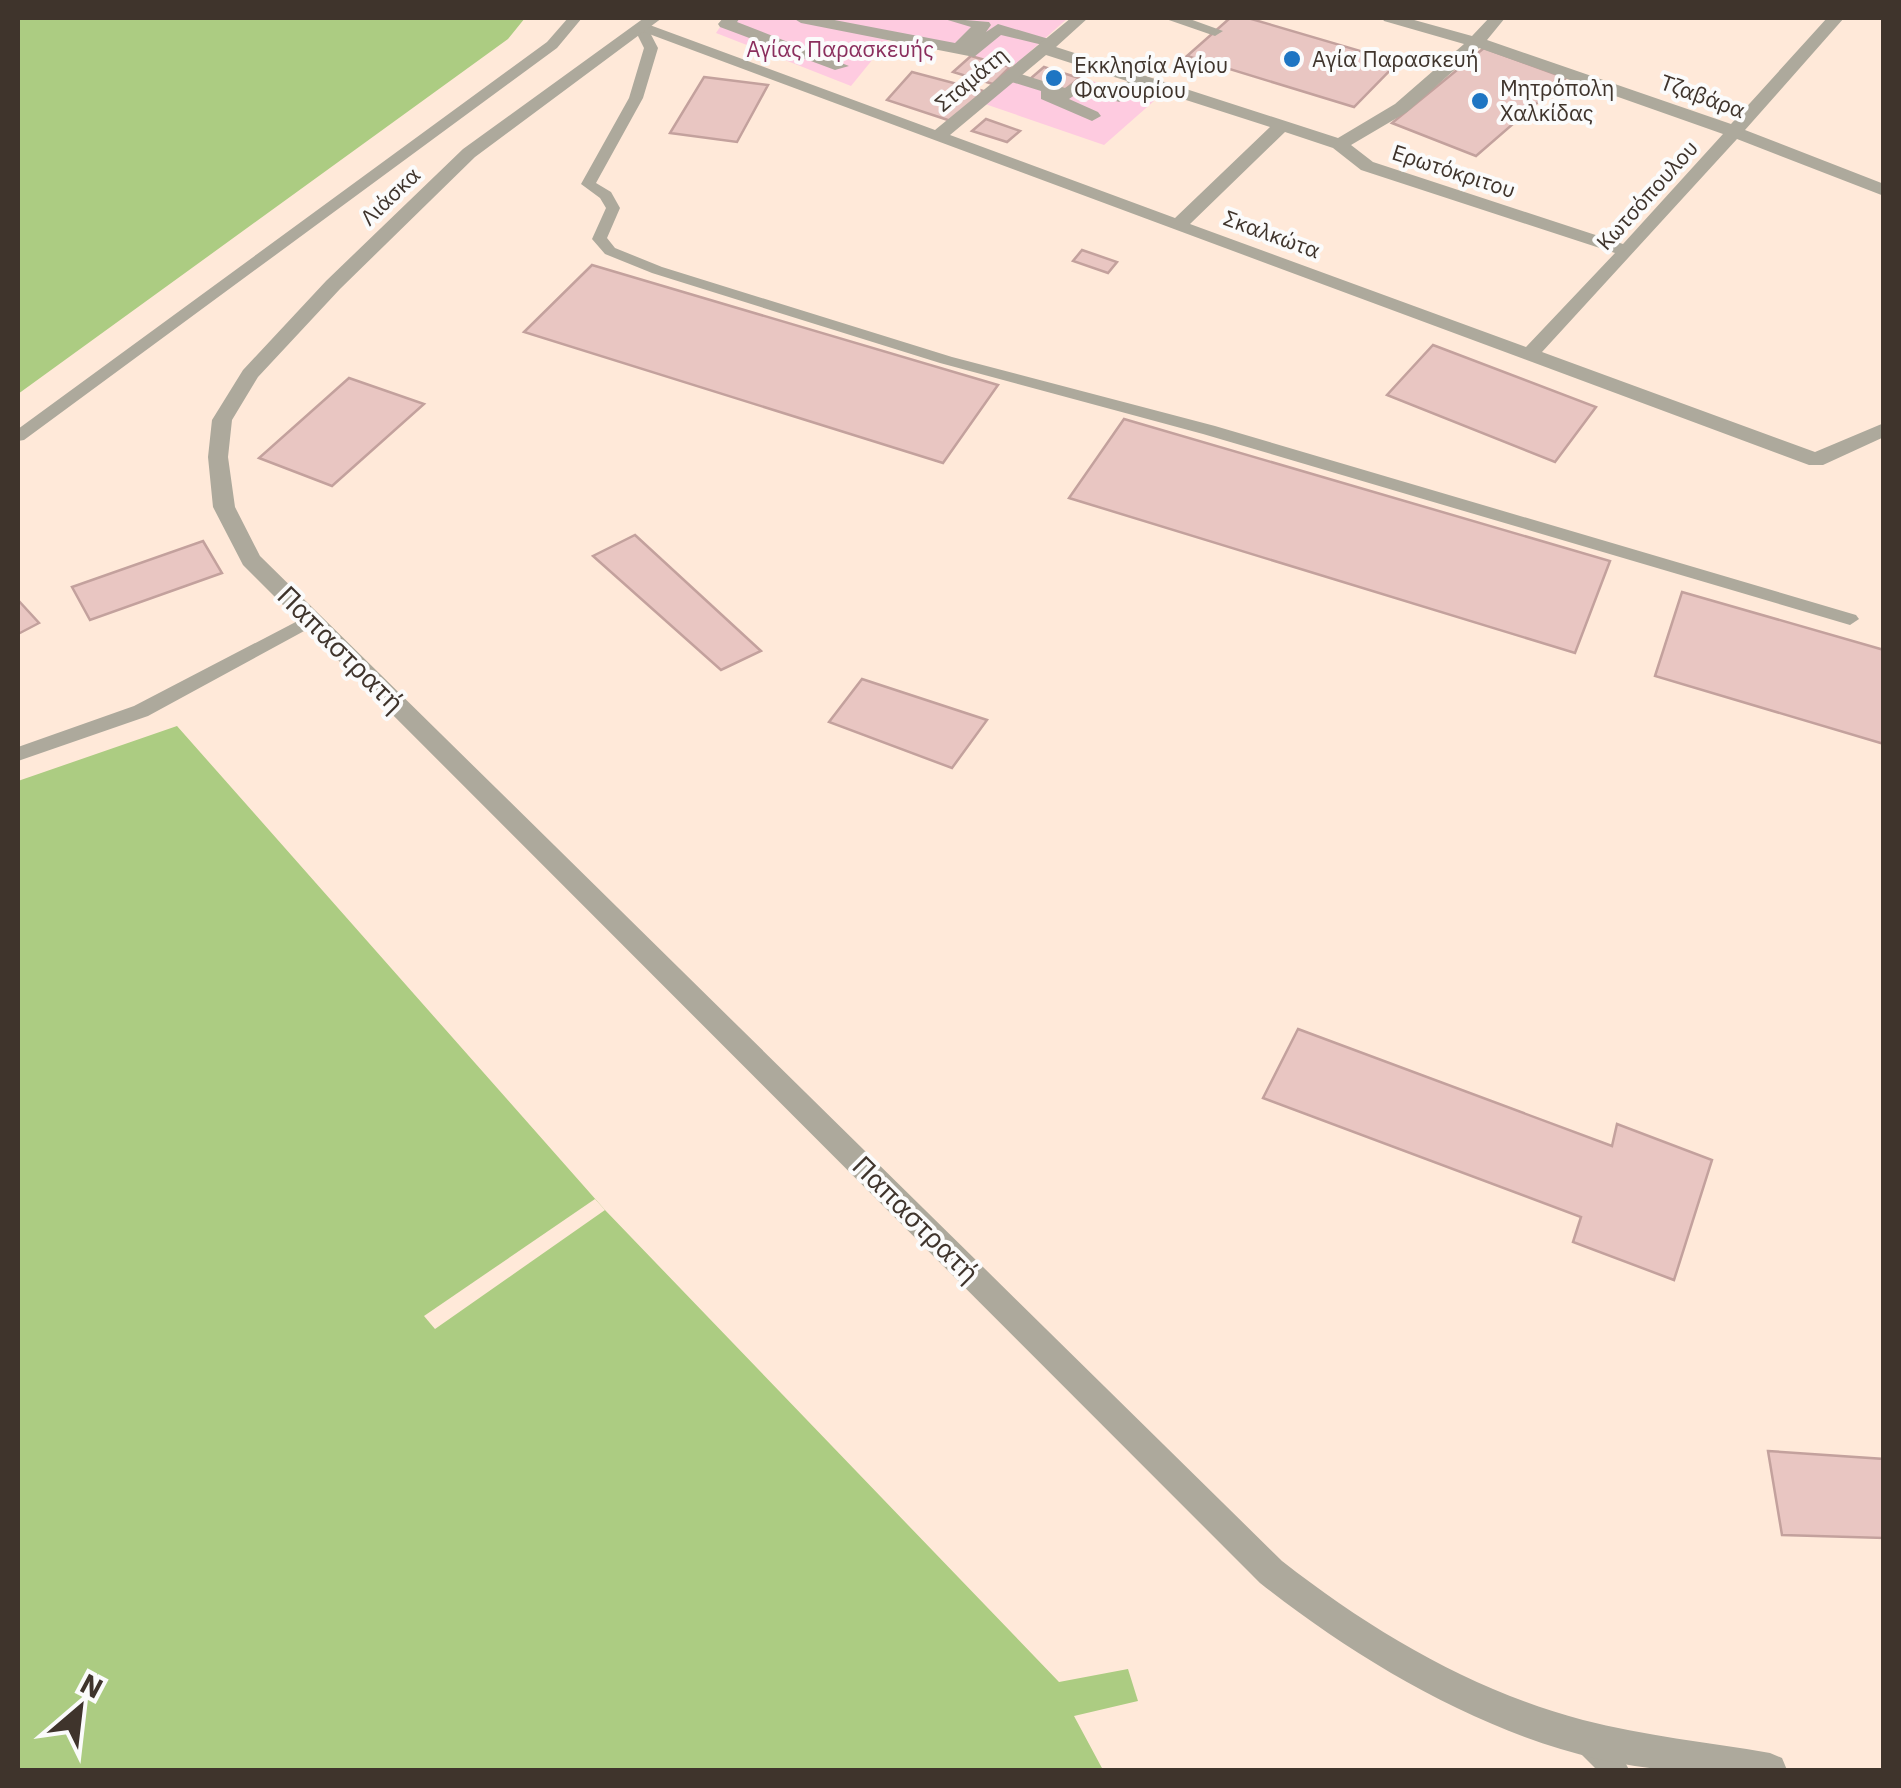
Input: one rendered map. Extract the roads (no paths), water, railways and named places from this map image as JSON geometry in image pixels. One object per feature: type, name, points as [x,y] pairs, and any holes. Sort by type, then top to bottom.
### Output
[{"type":"street","points":[[732,18],[726,24],[841,66]]},
{"type":"street","points":[[801,18],[959,49],[984,25],[950,18]]},
{"type":"street","points":[[879,33],[892,18]]},
{"type":"street","name":"Σταμάτη","points":[[937,138],[1080,18]]},
{"type":"street","points":[[1171,18],[1215,30]]},
{"type":"street","name":"Τζαβάρα","points":[[1390,18],[1479,40],[1734,130],[1884,191]]},
{"type":"street","points":[[1339,144],[1365,136],[1479,40],[1497,18]]},
{"type":"street","name":"Κωτσόπουλου","points":[[1528,355],[1627,252],[1836,18]]},
{"type":"street","name":"Σκαλκώτα","points":[[647,23],[937,138],[1816,460],[1884,429]]},
{"type":"street","name":"Λιάσκα","points":[[218,457],[222,420],[250,374],[346,272],[469,153],[647,23]]},
{"type":"street","name":"Ερωτόκριτου","points":[[959,49],[974,52],[998,29],[1339,144],[1367,166],[1627,252]]},
{"type":"street","points":[[1008,78],[1067,94],[1080,84],[1119,97]]},
{"type":"street","points":[[1008,78],[1061,99],[1069,107],[1095,114],[1140,80]]},
{"type":"street","points":[[1176,226],[1282,126]]},
{"type":"street","name":"Παπαστρατή","points":[[218,457],[224,507],[252,560],[1272,1572],[1376,1651],[1428,1678],[1581,1736],[1770,1770]]},
{"type":"lane","points":[[18,436],[552,46],[576,18]]},
{"type":"lane","points":[[647,23],[651,48],[636,98],[588,184],[606,195],[613,208],[599,239],[610,250],[657,270],[946,360],[1210,430],[1850,618]]},
{"type":"lane","points":[[18,754],[140,710],[311,620]]},
{"type":"lane","points":[[1581,1736],[1616,1770]]},
{"type":"place","name":"Αγία Παρασκευή","points":[[1292,59]]},
{"type":"place","name":"Εκκλησία Αγίου Φανουρίου","points":[[1054,78]]},
{"type":"place","name":"Μητρόπολη Χαλκίδας","points":[[1480,101]]},
{"type":"park label","name":"Αγίας Παρασκευής","points":[[840,49]]}]
